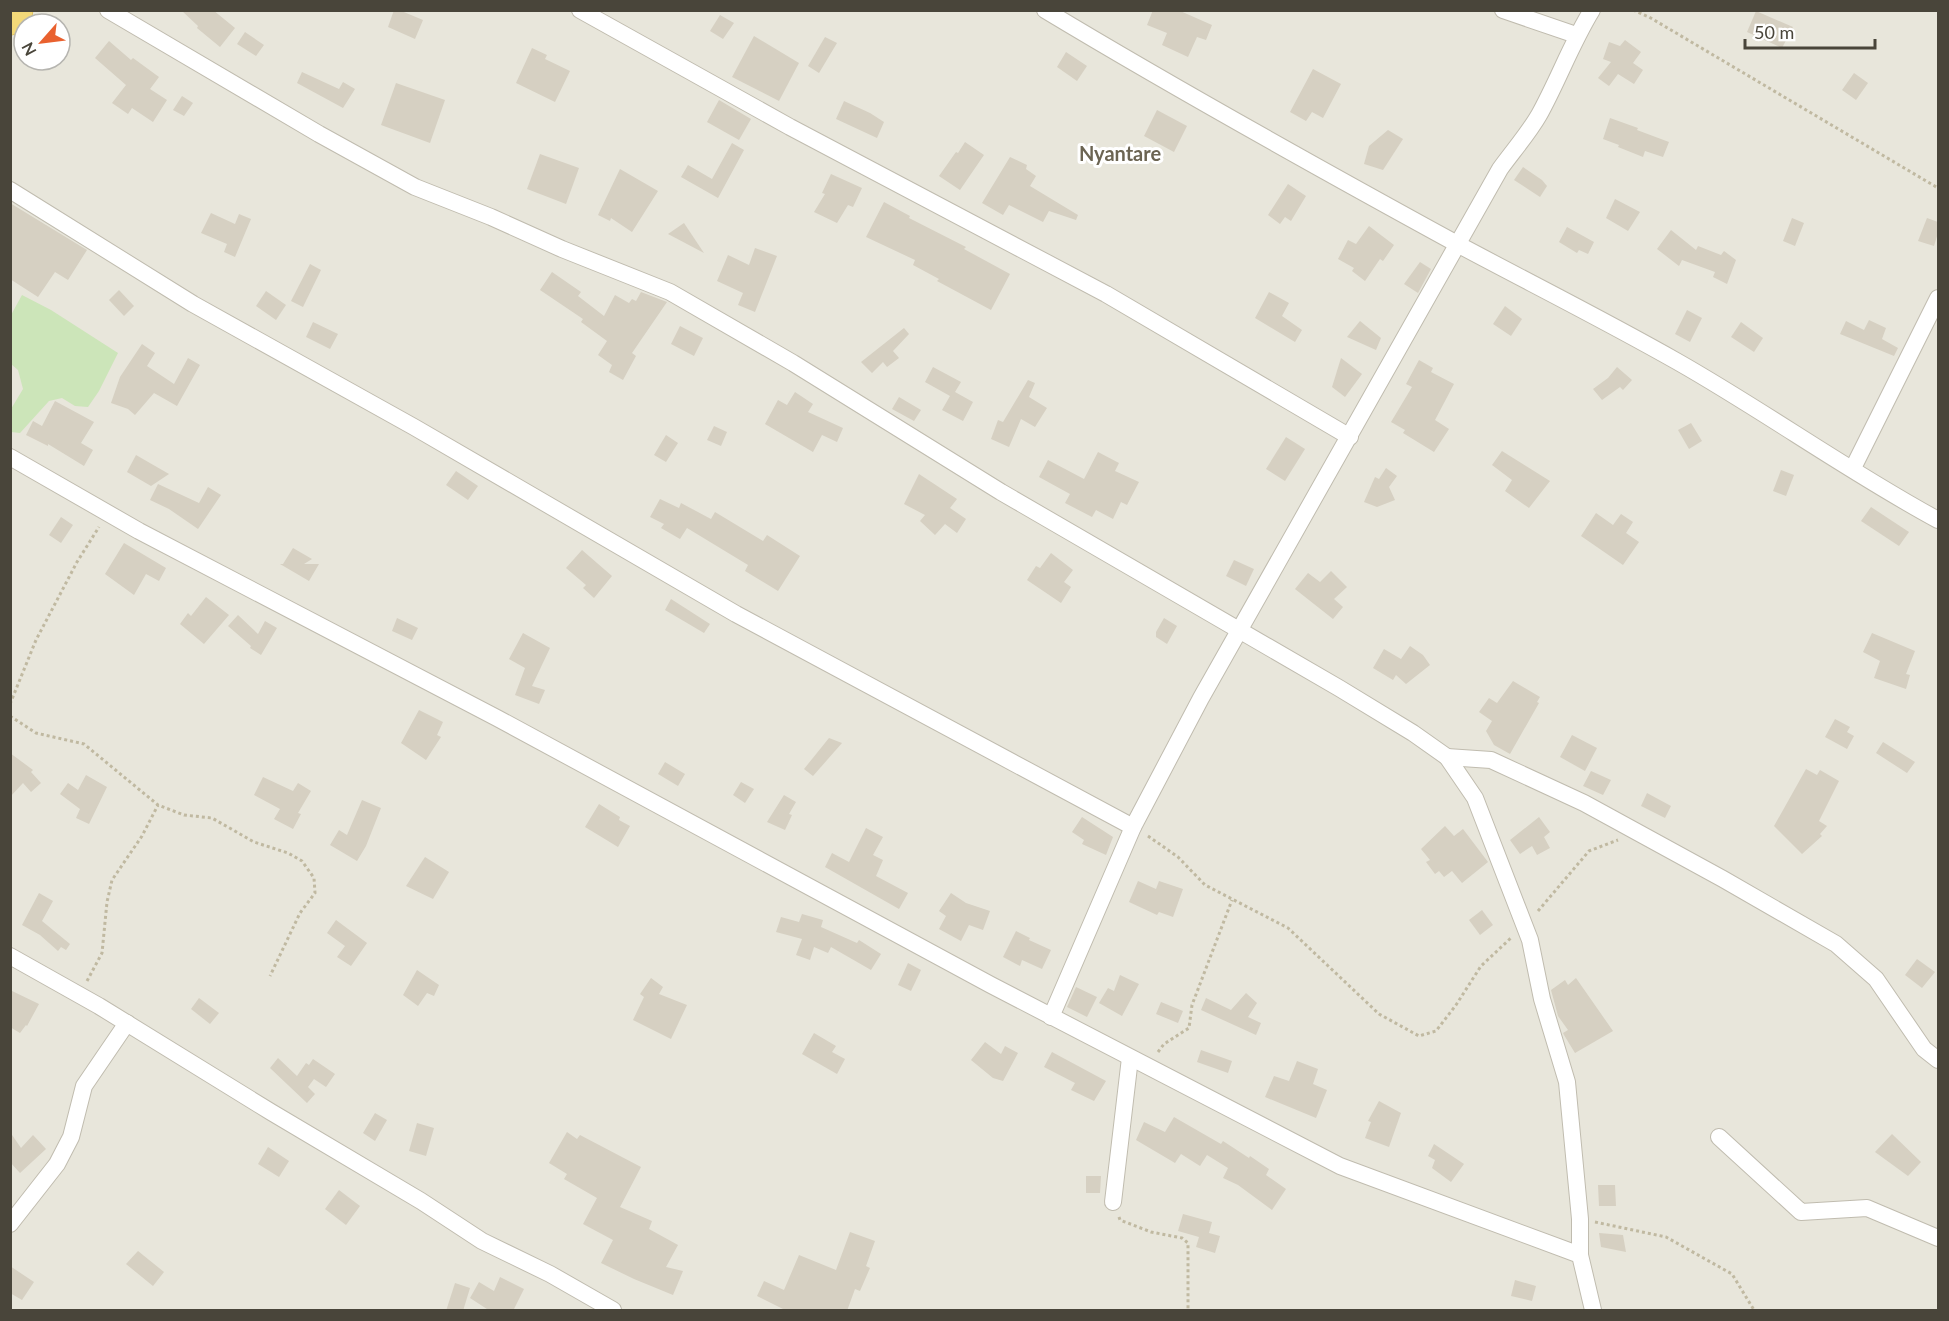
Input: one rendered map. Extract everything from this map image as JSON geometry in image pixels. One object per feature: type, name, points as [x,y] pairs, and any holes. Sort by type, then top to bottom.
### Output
[{"type":"highway","points":[[10,22],[20,10]]},
{"type":"street","points":[[108,10],[319,134],[415,187],[670,292],[794,363],[1000,492],[1413,733],[1447,757],[1475,798],[1530,940],[1542,999],[1567,1082],[1580,1219],[1580,1256],[1593,1311]]},
{"type":"street","points":[[580,10],[790,127],[1106,294],[1350,437]]},
{"type":"street","points":[[1046,10],[1129,60],[1457,244],[1678,362],[1853,468],[1890,494],[1938,520]]},
{"type":"street","points":[[1503,10],[1576,35]]},
{"type":"street","points":[[1051,1017],[1133,827],[1200,698],[1500,169],[1537,118],[1565,66],[1576,35],[1592,10]]},
{"type":"street","points":[[10,190],[193,304],[414,427],[736,614],[1133,827]]},
{"type":"street","points":[[1853,468],[1938,298]]},
{"type":"street","points":[[10,457],[107,513],[508,724],[1149,1069],[1340,1166],[1580,1256]]},
{"type":"street","points":[[1447,757],[1491,760],[1584,803],[1836,944],[1876,979],[1924,1049],[1938,1060]]},
{"type":"street","points":[[10,956],[127,1023],[421,1201],[482,1241],[550,1274],[613,1311]]},
{"type":"street","points":[[10,1224],[57,1164],[71,1137],[84,1086],[127,1023]]},
{"type":"street","points":[[1113,1202],[1130,1058]]},
{"type":"street","points":[[1719,1137],[1801,1212],[1867,1208],[1938,1239]]},
{"type":"path","points":[[1633,10],[1648,16],[1938,188]]},
{"type":"path","points":[[10,704],[36,640],[77,562],[107,513]]},
{"type":"path","points":[[10,716],[36,733],[84,744],[158,805],[184,815],[212,818],[254,842],[288,853],[302,861],[314,878],[315,893],[300,913],[270,976]]},
{"type":"path","points":[[80,995],[102,953],[107,902],[112,880],[142,836],[158,805]]},
{"type":"path","points":[[1133,827],[1178,857],[1205,885],[1288,928],[1378,1014],[1419,1036],[1436,1030],[1456,1005],[1481,966],[1525,927],[1589,851],[1638,832]]},
{"type":"path","points":[[1149,1069],[1164,1044],[1188,1028],[1192,1005],[1232,900]]},
{"type":"path","points":[[1113,1202],[1120,1220],[1151,1232],[1182,1238],[1188,1243],[1188,1310]]},
{"type":"path","points":[[1580,1219],[1666,1238],[1732,1274],[1754,1311]]},
{"type":"shaded area","points":[[10,11],[1938,11],[1938,1310],[11,1310]]},
{"type":"green space","points":[[22,295],[51,310],[118,353],[99,391],[88,407],[75,406],[62,398],[49,401],[20,433],[11,432],[11,409],[23,389],[18,370],[11,364],[11,315]]},
{"type":"building","points":[[181,10],[213,10],[235,28],[220,47],[197,28],[198,26]]},
{"type":"building","points":[[394,10],[423,20],[415,39],[388,27]]},
{"type":"building","points":[[1153,10],[1178,10],[1212,25],[1206,40],[1197,37],[1188,57],[1162,45],[1167,33],[1147,25]]},
{"type":"building","points":[[1756,11],[1793,27],[1782,48],[1747,32]]},
{"type":"building","points":[[720,15],[734,23],[723,39],[710,31]]},
{"type":"building","points":[[245,32],[264,45],[256,56],[237,44]]},
{"type":"building","points":[[754,36],[799,63],[779,101],[732,77]]},
{"type":"building","points":[[825,37],[837,43],[819,73],[808,66]]},
{"type":"building","points":[[1625,40],[1641,52],[1633,63],[1643,70],[1634,84],[1618,74],[1609,86],[1598,78],[1611,62],[1603,59],[1609,42],[1620,46]]},
{"type":"building","points":[[109,41],[131,60],[133,58],[159,77],[150,89],[167,100],[153,122],[132,108],[128,114],[112,103],[126,85],[95,58]]},
{"type":"building","points":[[532,48],[547,55],[545,59],[570,71],[555,102],[516,83]]},
{"type":"building","points":[[1066,52],[1087,66],[1077,81],[1057,67]]},
{"type":"building","points":[[1313,69],[1341,84],[1323,118],[1312,112],[1306,121],[1290,112]]},
{"type":"building","points":[[302,72],[339,89],[343,82],[355,89],[343,108],[297,83]]},
{"type":"building","points":[[1854,73],[1868,83],[1856,100],[1842,90]]},
{"type":"building","points":[[396,83],[445,100],[430,143],[381,125]]},
{"type":"building","points":[[182,96],[193,103],[184,116],[173,110]]},
{"type":"building","points":[[719,100],[751,119],[739,140],[707,122]]},
{"type":"building","points":[[844,101],[884,122],[877,138],[836,119]]},
{"type":"building","points":[[1157,110],[1187,126],[1174,152],[1144,136]]},
{"type":"building","points":[[1610,118],[1669,142],[1663,157],[1645,151],[1643,157],[1603,139]]},
{"type":"building","points":[[1388,130],[1403,139],[1383,170],[1364,164],[1369,146]]},
{"type":"building","points":[[965,142],[984,155],[960,190],[939,176]]},
{"type":"building","points":[[732,143],[744,150],[718,198],[681,177],[688,165],[712,179]]},
{"type":"building","points":[[540,154],[579,168],[566,204],[527,189]]},
{"type":"building","points":[[1010,157],[1027,165],[1026,169],[1036,176],[1030,186],[1078,215],[1076,220],[1049,211],[1043,222],[1009,205],[1003,215],[982,203]]},
{"type":"building","points":[[1523,167],[1547,186],[1540,197],[1514,180]]},
{"type":"building","points":[[620,169],[658,191],[632,232],[611,218],[610,221],[598,215]]},
{"type":"building","points":[[831,174],[862,188],[853,207],[848,205],[837,223],[814,212],[825,194],[822,193]]},
{"type":"building","points":[[1288,184],[1306,196],[1291,221],[1285,217],[1280,224],[1268,215]]},
{"type":"building","points":[[1615,199],[1640,212],[1628,231],[1606,218]]},
{"type":"building","points":[[884,202],[1010,274],[991,310],[937,281],[939,279],[913,265],[915,260],[866,237]]},
{"type":"building","points":[[10,203],[87,250],[68,280],[55,272],[38,297],[10,279]]},
{"type":"building","points":[[211,213],[235,224],[239,214],[251,219],[235,257],[224,252],[227,244],[201,233]]},
{"type":"building","points":[[1792,218],[1804,223],[1795,246],[1783,241]]},
{"type":"building","points":[[1927,218],[1938,222],[1938,233],[1934,246],[1918,241]]},
{"type":"building","points":[[684,223],[704,253],[668,234]]},
{"type":"building","points":[[1369,226],[1394,245],[1383,261],[1380,259],[1365,281],[1352,271],[1354,268],[1338,259],[1348,240],[1356,244]]},
{"type":"building","points":[[1567,227],[1594,242],[1588,254],[1579,250],[1577,253],[1559,242]]},
{"type":"building","points":[[1671,230],[1696,250],[1698,246],[1721,255],[1724,251],[1736,260],[1727,284],[1713,277],[1715,272],[1682,260],[1679,266],[1657,249]]},
{"type":"building","points":[[755,248],[777,256],[755,312],[738,305],[743,293],[717,281],[728,255],[749,265]]},
{"type":"building","points":[[1420,262],[1431,269],[1418,293],[1404,284]]},
{"type":"building","points":[[310,264],[321,270],[303,307],[291,301]]},
{"type":"building","points":[[552,272],[581,292],[578,296],[604,316],[615,295],[629,303],[632,299],[636,301],[641,292],[667,302],[632,353],[636,356],[623,380],[609,372],[612,365],[598,355],[607,341],[581,322],[583,319],[540,290]]},
{"type":"building","points":[[119,290],[134,306],[124,316],[109,300]]},
{"type":"building","points":[[266,291],[286,305],[276,320],[256,306]]},
{"type":"building","points":[[1269,292],[1289,303],[1282,316],[1302,330],[1295,342],[1255,318]]},
{"type":"building","points":[[1505,306],[1522,319],[1511,336],[1493,324]]},
{"type":"building","points":[[1687,310],[1702,318],[1690,342],[1675,334]]},
{"type":"building","points":[[1869,320],[1886,328],[1882,339],[1898,348],[1894,356],[1840,334],[1846,321],[1864,330]]},
{"type":"building","points":[[1360,321],[1381,338],[1376,350],[1347,337]]},
{"type":"building","points":[[313,322],[338,334],[330,349],[306,337]]},
{"type":"building","points":[[1741,322],[1763,338],[1754,352],[1731,337]]},
{"type":"building","points":[[680,326],[703,338],[694,356],[671,344]]},
{"type":"building","points":[[904,328],[909,334],[893,351],[899,358],[887,367],[883,362],[872,373],[861,362]]},
{"type":"building","points":[[142,344],[155,353],[147,366],[174,384],[188,358],[200,365],[177,406],[154,393],[135,415],[128,409],[111,403],[120,377]]},
{"type":"building","points":[[1341,358],[1362,374],[1345,397],[1332,387]]},
{"type":"building","points":[[1419,360],[1433,368],[1431,372],[1454,384],[1435,420],[1449,429],[1434,452],[1403,433],[1405,430],[1391,422],[1412,387],[1406,384]]},
{"type":"building","points":[[933,367],[961,382],[955,392],[973,402],[963,421],[942,410],[950,396],[925,382]]},
{"type":"building","points":[[1617,367],[1632,380],[1623,390],[1620,387],[1602,400],[1593,389],[1608,378]]},
{"type":"building","points":[[1028,380],[1035,383],[1029,397],[1047,408],[1035,427],[1021,419],[1009,447],[991,439],[998,420],[1003,422]]},
{"type":"building","points":[[795,392],[813,404],[808,412],[843,428],[837,442],[822,435],[813,452],[765,424],[778,400],[787,405]]},
{"type":"building","points":[[899,397],[921,410],[914,421],[892,409]]},
{"type":"building","points":[[55,401],[94,422],[81,443],[93,450],[84,466],[48,444],[48,446],[26,435],[33,421],[42,426]]},
{"type":"building","points":[[1691,423],[1702,441],[1689,449],[1678,430]]},
{"type":"building","points":[[714,426],[727,432],[721,446],[707,440]]},
{"type":"building","points":[[666,435],[678,443],[666,462],[654,455]]},
{"type":"building","points":[[1286,437],[1305,449],[1285,481],[1266,469]]},
{"type":"building","points":[[1502,451],[1550,481],[1529,508],[1505,491],[1512,480],[1492,465]]},
{"type":"building","points":[[1098,452],[1119,463],[1115,471],[1139,482],[1127,505],[1121,502],[1113,519],[1096,510],[1092,517],[1065,503],[1070,494],[1039,477],[1048,460],[1084,479]]},
{"type":"building","points":[[136,455],[169,474],[151,486],[127,472]]},
{"type":"building","points":[[1386,468],[1397,476],[1389,487],[1395,500],[1377,507],[1364,502],[1375,477],[1379,479]]},
{"type":"building","points":[[1781,470],[1794,475],[1786,496],[1773,491]]},
{"type":"building","points":[[456,471],[478,486],[468,500],[446,485]]},
{"type":"building","points":[[919,474],[957,499],[950,508],[966,519],[957,533],[945,524],[935,535],[920,521],[925,515],[904,504]]},
{"type":"building","points":[[158,484],[199,503],[208,487],[221,495],[198,529],[169,509],[150,500]]},
{"type":"building","points":[[660,499],[679,508],[681,503],[711,519],[715,512],[763,541],[767,535],[800,556],[778,591],[745,571],[748,565],[687,528],[680,539],[661,528],[664,524],[650,517]]},
{"type":"building","points":[[1871,507],[1909,532],[1899,546],[1861,521]]},
{"type":"building","points":[[1596,513],[1613,525],[1621,514],[1633,522],[1626,533],[1639,542],[1623,565],[1581,536]]},
{"type":"building","points":[[61,517],[73,525],[61,543],[49,535]]},
{"type":"building","points":[[124,543],[166,568],[159,581],[146,574],[134,595],[105,574]]},
{"type":"building","points":[[293,548],[312,559],[304,564],[319,564],[309,581],[280,564],[283,564]]},
{"type":"building","points":[[582,550],[612,576],[594,598],[583,588],[586,585],[566,568]]},
{"type":"building","points":[[1051,553],[1073,570],[1064,582],[1071,587],[1061,603],[1027,580],[1036,566],[1040,568]]},
{"type":"building","points":[[1234,560],[1254,569],[1246,586],[1226,576]]},
{"type":"building","points":[[1331,571],[1347,587],[1334,599],[1343,607],[1333,619],[1295,589],[1308,573],[1320,582]]},
{"type":"building","points":[[206,597],[229,615],[204,644],[180,624],[188,613],[191,616]]},
{"type":"building","points":[[671,599],[710,624],[704,633],[665,610]]},
{"type":"building","points":[[238,615],[258,634],[265,621],[277,628],[261,655],[250,648],[251,646],[228,626]]},
{"type":"building","points":[[397,618],[418,628],[412,640],[392,631]]},
{"type":"building","points":[[1164,618],[1177,626],[1167,644],[1156,637],[1156,632]]},
{"type":"building","points":[[523,633],[550,648],[532,686],[545,690],[539,704],[515,695],[525,668],[509,659]]},
{"type":"building","points":[[1872,633],[1915,651],[1906,674],[1910,675],[1906,689],[1874,678],[1880,661],[1863,652]]},
{"type":"building","points":[[1410,646],[1423,655],[1430,665],[1406,684],[1396,675],[1393,680],[1373,668],[1384,649],[1401,659]]},
{"type":"building","points":[[1513,681],[1540,697],[1537,702],[1539,703],[1510,754],[1494,745],[1486,731],[1492,721],[1479,712],[1489,698],[1497,703]]},
{"type":"building","points":[[419,710],[443,722],[437,735],[441,737],[426,760],[401,743]]},
{"type":"building","points":[[1835,719],[1850,727],[1847,732],[1854,736],[1847,749],[1825,737]]},
{"type":"building","points":[[1572,735],[1597,748],[1585,771],[1560,757]]},
{"type":"building","points":[[829,738],[842,743],[813,776],[804,769]]},
{"type":"building","points":[[1883,742],[1915,762],[1907,773],[1876,753]]},
{"type":"building","points":[[10,753],[33,770],[31,772],[41,783],[31,792],[23,783],[10,797]]},
{"type":"building","points":[[665,762],[685,774],[678,786],[658,774]]},
{"type":"building","points":[[1806,769],[1817,775],[1820,770],[1839,781],[1819,821],[1827,826],[1820,834],[1822,836],[1802,854],[1774,826]]},
{"type":"building","points":[[1591,771],[1611,780],[1603,795],[1583,786]]},
{"type":"building","points":[[86,775],[107,787],[89,824],[76,818],[80,809],[60,794],[68,783],[78,790]]},
{"type":"building","points":[[263,777],[293,791],[298,783],[311,791],[298,813],[301,814],[293,829],[274,819],[280,809],[254,795]]},
{"type":"building","points":[[741,782],[754,789],[745,803],[733,795]]},
{"type":"building","points":[[1647,793],[1671,806],[1665,818],[1641,806]]},
{"type":"building","points":[[784,795],[796,802],[789,814],[792,815],[785,830],[767,822]]},
{"type":"building","points":[[362,800],[381,808],[366,846],[357,861],[330,845],[339,830],[347,835]]},
{"type":"building","points":[[599,804],[630,826],[618,847],[585,827]]},
{"type":"building","points":[[1082,817],[1113,837],[1106,855],[1082,844],[1084,840],[1072,832]]},
{"type":"building","points":[[1539,817],[1550,832],[1544,837],[1550,848],[1537,855],[1532,846],[1520,854],[1510,840]]},
{"type":"building","points":[[1445,826],[1454,836],[1463,829],[1488,862],[1462,883],[1452,871],[1444,877],[1439,871],[1435,874],[1426,862],[1430,860],[1421,849]]},
{"type":"building","points":[[866,828],[883,837],[873,855],[883,860],[876,876],[908,893],[899,909],[825,867],[832,853],[849,862]]},
{"type":"building","points":[[425,857],[449,872],[433,899],[406,886]]},
{"type":"building","points":[[1138,881],[1156,889],[1159,881],[1183,889],[1173,917],[1159,912],[1157,915],[1129,902]]},
{"type":"building","points":[[39,893],[53,901],[42,921],[70,944],[66,950],[61,947],[58,951],[40,935],[22,925]]},
{"type":"building","points":[[951,893],[966,903],[990,911],[983,930],[969,925],[961,941],[939,929],[946,916],[939,911]]},
{"type":"building","points":[[1482,910],[1493,925],[1480,935],[1469,920]]},
{"type":"building","points":[[802,914],[823,920],[821,927],[857,943],[859,940],[881,954],[871,970],[831,947],[828,953],[814,947],[810,960],[796,955],[802,939],[776,932],[781,917],[799,922]]},
{"type":"building","points":[[336,920],[367,943],[351,966],[337,957],[345,946],[327,933]]},
{"type":"building","points":[[1016,931],[1051,950],[1042,969],[1022,960],[1020,966],[1003,957]]},
{"type":"building","points":[[1917,959],[1935,972],[1922,988],[1905,975]]},
{"type":"building","points":[[908,963],[921,970],[911,991],[898,985]]},
{"type":"building","points":[[417,970],[439,985],[434,996],[427,993],[418,1006],[403,995]]},
{"type":"building","points":[[1120,975],[1139,984],[1122,1016],[1099,1003],[1108,988],[1114,991]]},
{"type":"building","points":[[651,978],[663,987],[659,994],[687,1005],[671,1039],[633,1020],[644,997],[640,994]]},
{"type":"building","points":[[1576,978],[1613,1031],[1575,1053],[1563,1033],[1568,1030],[1558,1016],[1551,990],[1565,980],[1568,985]]},
{"type":"building","points":[[1076,987],[1097,997],[1087,1017],[1067,1007]]},
{"type":"building","points":[[10,990],[39,1004],[27,1026],[20,1033],[10,1027]]},
{"type":"building","points":[[1246,993],[1257,1003],[1248,1017],[1261,1023],[1256,1035],[1201,1010],[1206,998],[1231,1010]]},
{"type":"building","points":[[199,998],[219,1013],[210,1024],[191,1009]]},
{"type":"building","points":[[1161,1002],[1183,1011],[1178,1023],[1156,1014]]},
{"type":"building","points":[[814,1033],[836,1046],[832,1052],[845,1059],[837,1074],[802,1054]]},
{"type":"building","points":[[985,1042],[1001,1054],[1005,1046],[1018,1053],[1003,1081],[993,1078],[971,1060]]},
{"type":"building","points":[[1201,1050],[1232,1061],[1228,1073],[1197,1062]]},
{"type":"building","points":[[1052,1052],[1106,1081],[1094,1101],[1071,1090],[1075,1083],[1044,1067]]},
{"type":"building","points":[[278,1058],[297,1076],[306,1063],[309,1065],[313,1059],[335,1074],[326,1087],[314,1079],[308,1087],[315,1094],[307,1103],[270,1068]]},
{"type":"building","points":[[1297,1061],[1318,1069],[1313,1084],[1327,1090],[1316,1118],[1265,1097],[1274,1076],[1289,1081]]},
{"type":"building","points":[[1379,1101],[1401,1113],[1389,1147],[1365,1138],[1371,1122],[1368,1121]]},
{"type":"building","points":[[375,1113],[387,1120],[375,1141],[363,1133]]},
{"type":"building","points":[[1174,1117],[1221,1144],[1223,1141],[1269,1169],[1266,1175],[1286,1189],[1272,1210],[1238,1185],[1223,1178],[1228,1168],[1207,1155],[1200,1166],[1181,1154],[1175,1163],[1136,1140],[1144,1122],[1165,1132]]},
{"type":"building","points":[[417,1123],[434,1128],[426,1156],[409,1151]]},
{"type":"building","points":[[10,1132],[21,1148],[33,1135],[46,1149],[20,1173],[10,1162]]},
{"type":"building","points":[[567,1132],[577,1139],[580,1135],[641,1167],[620,1207],[652,1221],[649,1229],[678,1245],[666,1267],[683,1271],[673,1295],[601,1263],[613,1240],[583,1224],[597,1198],[564,1179],[567,1174],[549,1163]]},
{"type":"building","points":[[1892,1134],[1921,1162],[1908,1176],[1875,1152]]},
{"type":"building","points":[[1434,1144],[1464,1164],[1451,1182],[1432,1168],[1435,1160],[1428,1156]]},
{"type":"building","points":[[268,1147],[289,1161],[279,1177],[258,1164]]},
{"type":"building","points":[[1086,1176],[1101,1176],[1100,1193],[1086,1193]]},
{"type":"building","points":[[1598,1185],[1615,1185],[1616,1206],[1599,1206]]},
{"type":"building","points":[[339,1190],[360,1206],[346,1225],[325,1209]]},
{"type":"building","points":[[1183,1214],[1212,1222],[1209,1233],[1220,1236],[1215,1253],[1196,1247],[1199,1237],[1178,1231]]},
{"type":"building","points":[[850,1232],[875,1241],[866,1266],[870,1268],[860,1291],[855,1289],[847,1311],[787,1311],[757,1296],[764,1281],[784,1290],[799,1255],[836,1270]]},
{"type":"building","points":[[1599,1233],[1623,1235],[1626,1252],[1601,1247]]},
{"type":"building","points":[[138,1251],[164,1272],[153,1286],[126,1264]]},
{"type":"building","points":[[10,1266],[34,1282],[22,1300],[10,1293]]},
{"type":"building","points":[[500,1277],[524,1289],[513,1311],[490,1311],[470,1298],[479,1282],[494,1291]]},
{"type":"building","points":[[1515,1280],[1536,1286],[1532,1301],[1511,1296]]},
{"type":"building","points":[[455,1283],[470,1288],[463,1311],[446,1311]]},
{"type":"district","name":"Nyantare","points":[[1120,154]]}]
